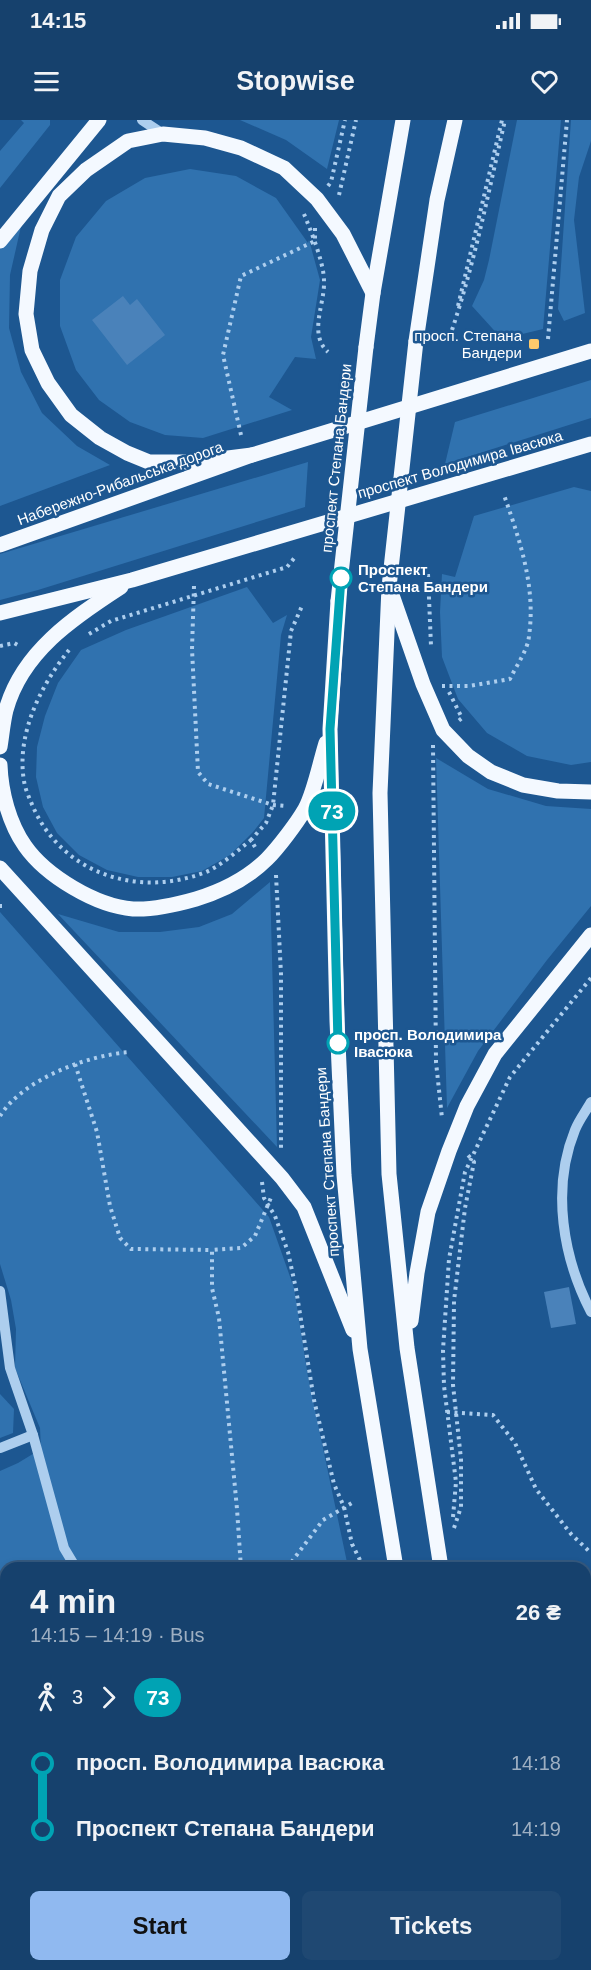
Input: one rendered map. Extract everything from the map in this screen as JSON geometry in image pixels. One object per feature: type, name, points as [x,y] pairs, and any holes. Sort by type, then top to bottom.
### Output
[{"type":"main road","points":[[0,242],[99,120]]},
{"type":"main road","name":"проспект Степана Бандери","points":[[395,1562],[360,1349],[344,1175],[337,1021],[330,729],[338,601],[366,347],[403,120]]},
{"type":"main road","points":[[440,1562],[407,1348],[389,1174],[380,793],[389,586],[416,341],[437,200],[455,120]]},
{"type":"main road","points":[[450,144],[465,120]]},
{"type":"main road","points":[[373,293],[343,234],[317,199],[284,168],[241,148],[205,138],[163,134],[128,141],[86,170],[59,196],[42,230],[30,271],[26,314],[32,350],[48,383],[71,415],[100,438],[149,462],[196,462],[252,455],[591,351]]},
{"type":"main road","name":"проспект Володимира Івасюка","points":[[132,580],[591,444]]},
{"type":"main road","points":[[573,450],[591,455]]},
{"type":"main road","name":"Набережно-Рибальська дорога","points":[[0,544],[252,455]]},
{"type":"main road","points":[[0,613],[132,580]]},
{"type":"main road","points":[[0,747],[6,710],[27,664],[53,636],[76,616],[132,580]]},
{"type":"main road","points":[[389,586],[423,684],[445,732],[468,756],[491,772],[523,784],[558,791],[591,792]]},
{"type":"main road","points":[[0,765],[1,784],[9,815],[25,846],[44,867],[77,890],[100,901],[132,909],[170,907],[215,893],[242,879],[266,860],[306,808],[330,729]]},
{"type":"main road","points":[[0,868],[273,1166],[304,1207],[360,1349]]},
{"type":"main road","points":[[407,1348],[428,1212],[467,1106],[495,1054],[591,935]]},
{"type":"lane","points":[[142,120],[163,134]]},
{"type":"lane","points":[[591,1102],[575,1130],[565,1171],[561,1212],[568,1250],[579,1289],[591,1312]]},
{"type":"lane","points":[[0,1291],[5,1370],[33,1435],[64,1548],[72,1562]]},
{"type":"lane","points":[[0,1448],[33,1435]]},
{"type":"path","points":[[339,195],[356,120]]},
{"type":"path","points":[[452,330],[504,120]]},
{"type":"path","points":[[548,339],[567,120]]},
{"type":"path","points":[[241,435],[224,355],[241,276],[315,241],[315,222]]},
{"type":"path","points":[[443,686],[469,686],[510,679],[529,638],[530,588],[522,546],[504,495]]},
{"type":"path","points":[[87,635],[111,621],[287,567],[297,556]]},
{"type":"path","points":[[428,574],[431,645],[434,654]]},
{"type":"path","points":[[194,586],[192,649],[198,772],[208,784],[273,806],[285,806]]},
{"type":"path","points":[[72,645],[53,670],[38,697],[24,751],[23,778],[39,822],[48,835],[71,856],[105,876],[118,880],[169,883],[206,872],[251,840],[266,823],[273,806],[291,631],[302,606]]},
{"type":"path","points":[[443,679],[443,686],[462,718],[433,743],[436,1062],[442,1121],[453,1139],[471,1158],[474,1162],[465,1208],[454,1301],[453,1385],[461,1459],[461,1507],[451,1536],[456,1482],[447,1412],[443,1350],[449,1259],[465,1172],[471,1158],[510,1077],[591,978]]},
{"type":"path","points":[[251,840],[276,876],[281,974],[281,1153],[273,1166],[263,1173],[262,1189],[288,1252],[314,1400],[334,1484],[344,1507],[352,1544],[361,1562]]},
{"type":"path","points":[[0,1116],[5,1108],[37,1083],[75,1064],[108,1054],[130,1052]]},
{"type":"path","points":[[75,1064],[97,1132],[110,1206],[120,1238],[131,1250],[241,1248],[255,1236],[272,1195]]},
{"type":"path","points":[[212,1250],[212,1288],[219,1318],[241,1562]]},
{"type":"path","points":[[447,1412],[493,1415],[515,1443],[536,1489],[571,1534],[591,1553]]},
{"type":"path","points":[[292,1562],[323,1520],[352,1503]]},
{"type":"shaded area","points":[[21,120],[50,120],[50,125],[0,188],[0,151],[24,123]]},
{"type":"shaded area","points":[[240,120],[339,120],[327,169],[286,140]]},
{"type":"shaded area","points":[[517,120],[561,120],[543,329],[502,339],[472,306],[484,280],[489,260]]},
{"type":"shaded area","points":[[571,120],[591,120],[591,141],[579,177],[574,220],[585,313],[564,321],[558,309]]},
{"type":"shaded area","points":[[190,169],[236,176],[276,198],[308,243],[309,240],[320,280],[311,337],[316,359],[295,357],[269,397],[292,410],[203,438],[165,435],[130,422],[99,400],[76,370],[60,326],[60,280],[76,237],[106,201],[145,178]]},
{"type":"shaded area","points":[[22,222],[10,275],[9,328],[21,372],[42,413],[77,446],[110,465],[0,506],[0,249]]},
{"type":"shaded area","points":[[591,380],[591,418],[445,464],[455,422]]},
{"type":"shaded area","points":[[308,462],[305,507],[0,600],[0,554]]},
{"type":"shaded area","points":[[574,487],[591,491],[591,762],[571,765],[527,756],[487,733],[458,699],[442,657],[440,612],[442,574],[455,577],[474,516]]},
{"type":"shaded area","points":[[247,587],[273,623],[287,615],[281,635],[264,818],[230,855],[202,871],[172,877],[138,877],[107,870],[79,855],[57,833],[43,807],[36,777],[37,747],[45,716],[58,683],[81,650],[126,630]]},
{"type":"shaded area","points":[[436,758],[488,789],[546,806],[591,809],[591,906],[478,1051],[447,1108]]},
{"type":"shaded area","points":[[270,882],[277,1147],[58,914],[119,932],[160,932],[199,927],[232,914]]},
{"type":"shaded area","points":[[0,912],[269,1217],[294,1288],[308,1377],[347,1562],[0,1562],[0,1471],[41,1449],[40,1428],[15,1368],[16,1329],[11,1300],[0,1264]]},
{"type":"shaded area","points":[[0,1394],[14,1409],[13,1433],[0,1438]]},
{"type":"building","points":[[123,296],[130,305],[137,299],[165,335],[127,365],[92,320]]},
{"type":"building","points":[[569,1287],[576,1324],[551,1328],[544,1292]]},
{"type":"bus line","name":"73","points":[[338,1043],[330,729],[341,578]]},
{"type":"place","name":"просп. Степана Бандери","points":[[534,344]]},
{"type":"place","name":"Проспект Степана Бандери","points":[[341,578]]},
{"type":"place","name":"просп. Володимира Івасюка","points":[[338,1043]]}]
